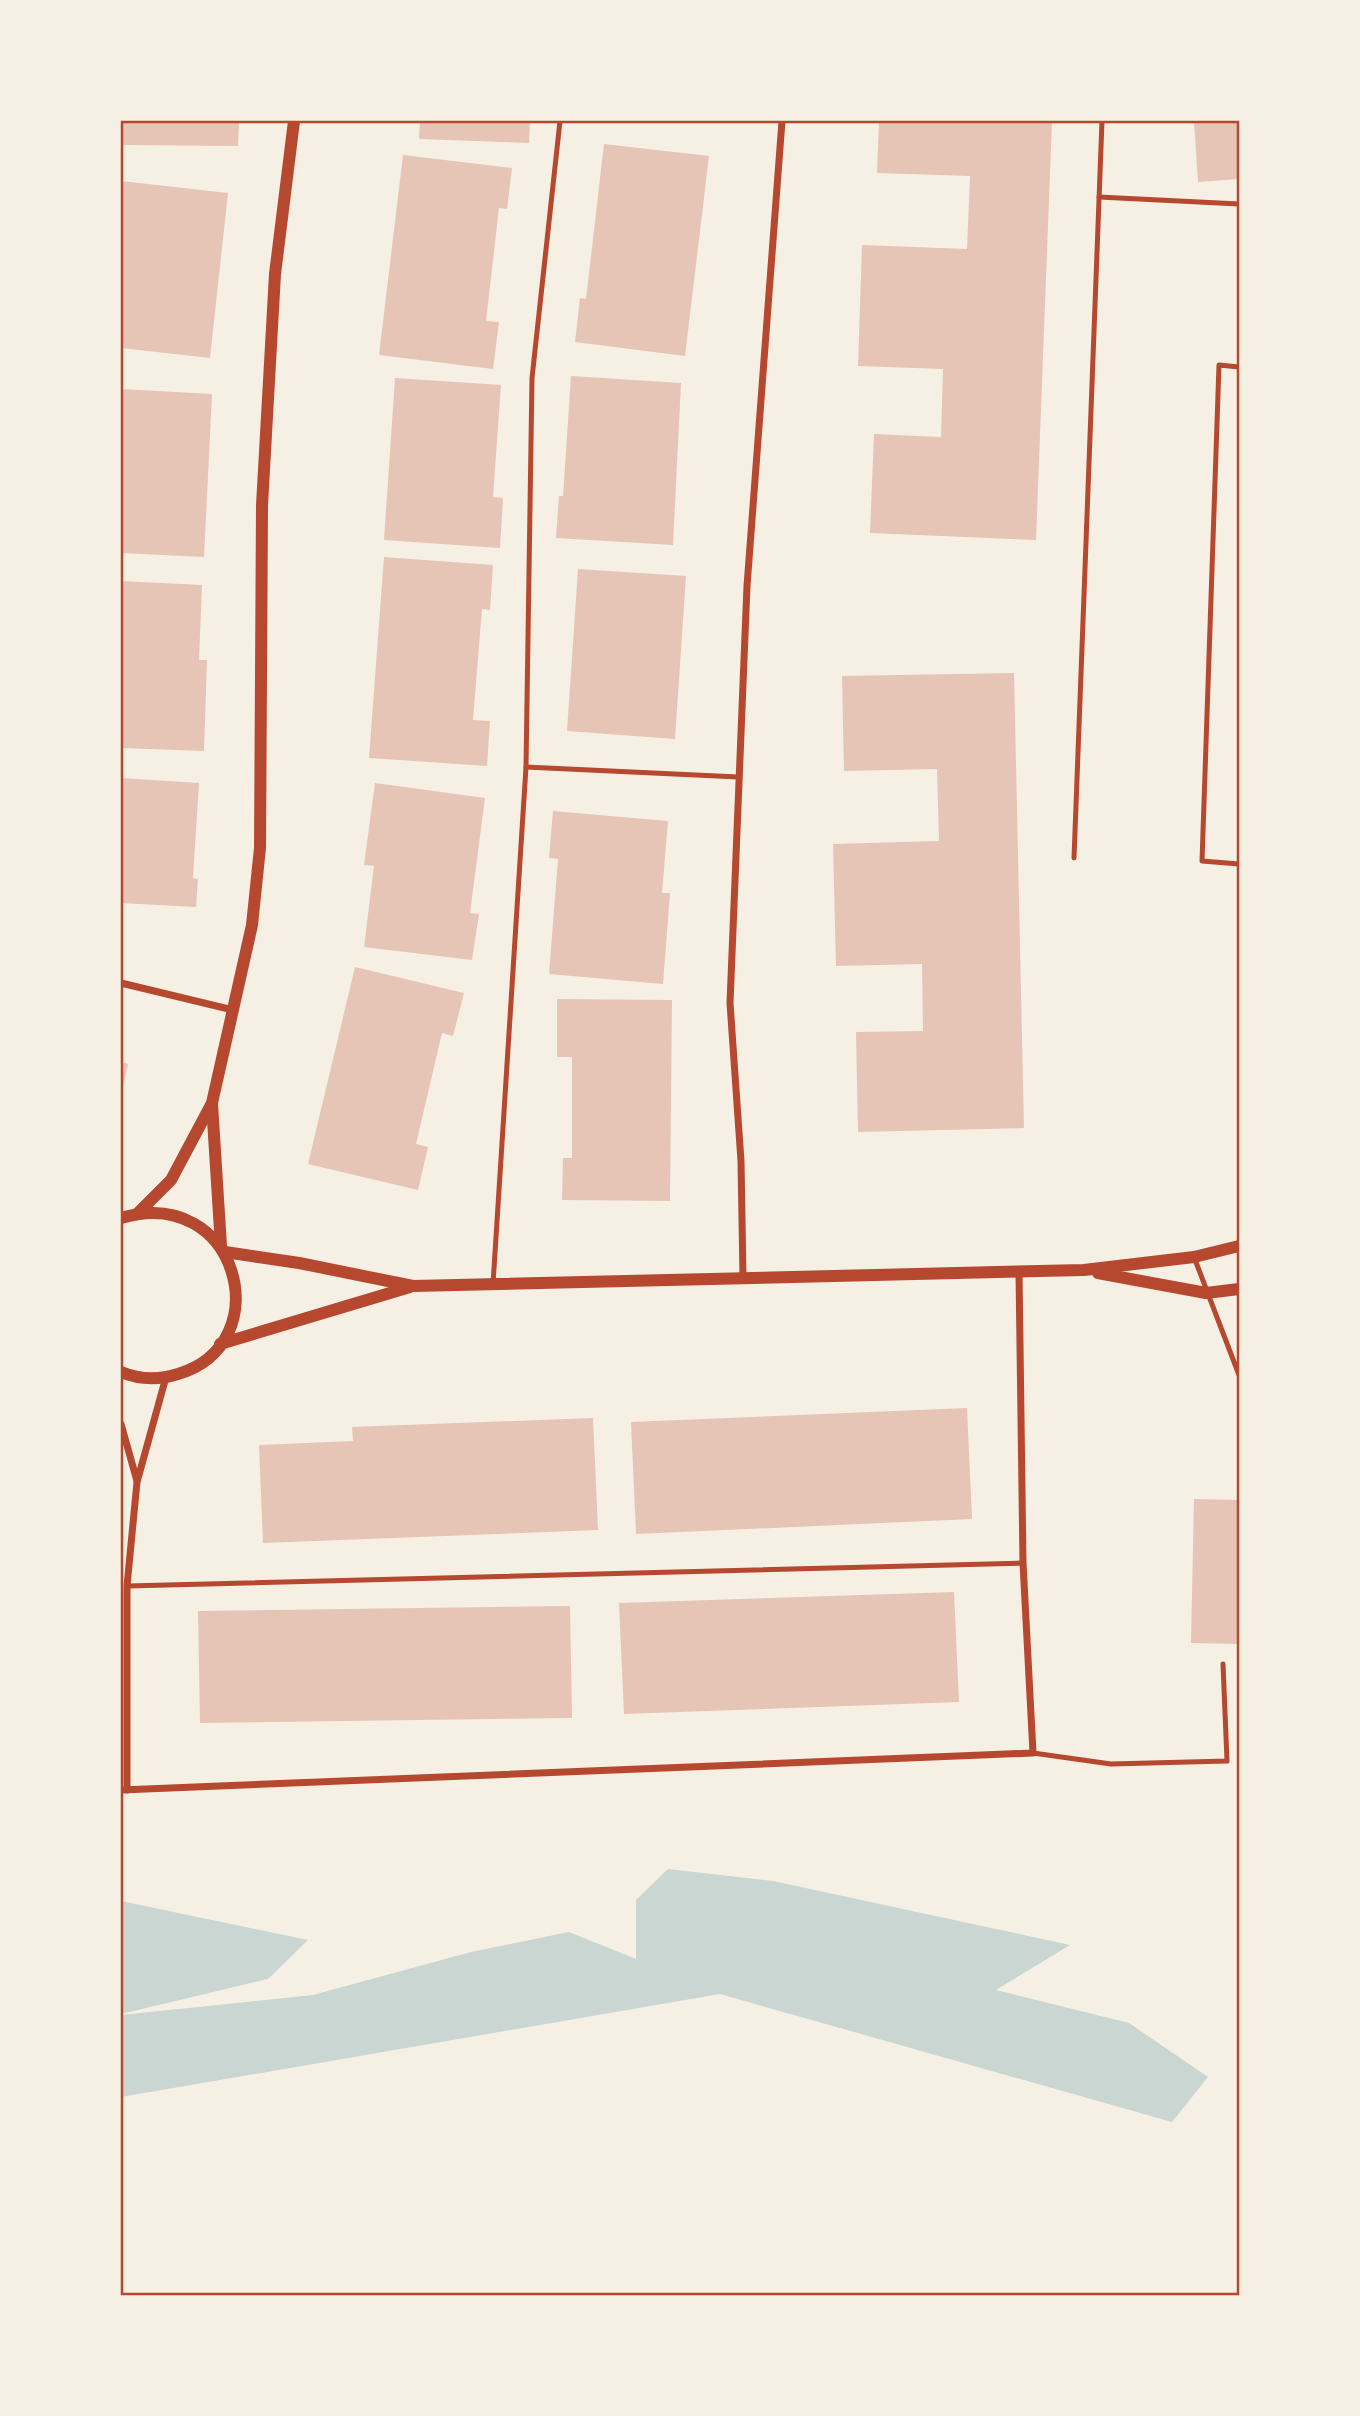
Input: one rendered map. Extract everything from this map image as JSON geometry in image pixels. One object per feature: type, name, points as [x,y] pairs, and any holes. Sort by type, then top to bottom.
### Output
[{"type":"street","points":[[138,1213],[171,1180],[212,1103],[252,925],[260,848],[262,505],[275,274],[294,121]]},
{"type":"street","points":[[743,1277],[741,1161],[730,1003],[747,586],[782,121]]},
{"type":"street","points":[[121,983],[233,1010]]},
{"type":"street","points":[[121,1372],[145,1379],[187,1371],[206,1360],[220,1344],[232,1323],[236,1299],[234,1275],[223,1249],[212,1103]]},
{"type":"street","points":[[121,1218],[138,1213],[162,1212],[184,1218],[204,1230],[223,1249],[413,1286],[1084,1270],[1194,1257],[1239,1246]]},
{"type":"street","points":[[1084,1270],[1206,1293],[1239,1289]]},
{"type":"street","points":[[166,1377],[137,1482],[127,1586],[124,1790],[1034,1753],[1023,1563],[1019,1272]]},
{"type":"street","points":[[220,1344],[413,1286]]},
{"type":"street","points":[[121,1424],[137,1482]]},
{"type":"lane","points":[[492,1284],[526,767],[532,378],[560,121]]},
{"type":"lane","points":[[1074,858],[1102,121]]},
{"type":"lane","points":[[1099,197],[1239,204]]},
{"type":"lane","points":[[1239,367],[1219,365],[1202,861],[1239,864]]},
{"type":"lane","points":[[526,767],[738,777]]},
{"type":"lane","points":[[1194,1257],[1239,1375]]},
{"type":"lane","points":[[127,1586],[1023,1563]]},
{"type":"lane","points":[[1034,1753],[1111,1764],[1227,1760],[1223,1664]]},
{"type":"shaded area","points":[[668,1869],[773,1881],[1070,1945],[996,1990],[1129,2023],[1208,2077],[1172,2122],[720,1994],[121,2097],[121,2015],[313,1995],[471,1952],[569,1932],[636,1959],[636,1900]]},
{"type":"shaded area","points":[[121,1901],[308,1940],[268,1979],[121,2014]]},
{"type":"building","points":[[121,121],[239,123],[238,146],[121,145]]},
{"type":"building","points":[[420,121],[530,121],[529,143],[419,139]]},
{"type":"building","points":[[879,121],[1052,121],[1036,540],[870,533],[874,434],[941,437],[943,369],[858,366],[862,245],[967,249],[970,176],[877,173]]},
{"type":"building","points":[[1194,121],[1239,121],[1239,179],[1198,182]]},
{"type":"building","points":[[604,144],[709,156],[685,356],[575,342],[580,298],[586,299]]},
{"type":"building","points":[[403,155],[512,168],[507,209],[499,208],[486,321],[499,322],[493,369],[379,355]]},
{"type":"building","points":[[121,181],[228,193],[210,358],[121,348]]},
{"type":"building","points":[[571,376],[681,383],[673,545],[556,538],[559,496],[563,496]]},
{"type":"building","points":[[395,378],[501,385],[493,497],[503,498],[500,548],[384,540]]},
{"type":"building","points":[[121,389],[212,394],[204,557],[121,553]]},
{"type":"building","points":[[384,557],[493,565],[490,610],[482,609],[473,720],[490,721],[487,766],[369,758]]},
{"type":"building","points":[[578,569],[686,576],[675,739],[567,731]]},
{"type":"building","points":[[121,581],[202,585],[199,660],[207,660],[204,751],[121,748]]},
{"type":"building","points":[[1014,673],[1024,1128],[858,1132],[856,1032],[923,1031],[922,964],[836,966],[833,844],[939,841],[937,769],[844,771],[842,676]]},
{"type":"building","points":[[121,778],[199,783],[193,878],[198,879],[196,907],[121,903]]},
{"type":"building","points":[[375,783],[485,798],[470,913],[479,914],[472,960],[364,947],[374,866],[364,865]]},
{"type":"building","points":[[553,811],[668,821],[662,893],[670,893],[663,984],[549,974],[558,859],[549,858]]},
{"type":"building","points":[[355,967],[464,993],[453,1036],[442,1033],[416,1144],[428,1147],[418,1190],[308,1164]]},
{"type":"building","points":[[557,999],[672,1000],[670,1201],[562,1200],[563,1158],[572,1158],[572,1057],[557,1057]]},
{"type":"building","points":[[121,1062],[128,1064],[122,1092],[121,1092]]},
{"type":"building","points":[[967,1408],[972,1519],[636,1534],[631,1422]]},
{"type":"building","points":[[593,1418],[598,1530],[263,1543],[259,1445],[353,1441],[352,1427]]},
{"type":"building","points":[[1194,1499],[1239,1500],[1239,1644],[1191,1643]]},
{"type":"building","points":[[954,1592],[959,1702],[624,1714],[619,1603]]},
{"type":"building","points":[[570,1606],[572,1718],[200,1723],[198,1611]]}]
